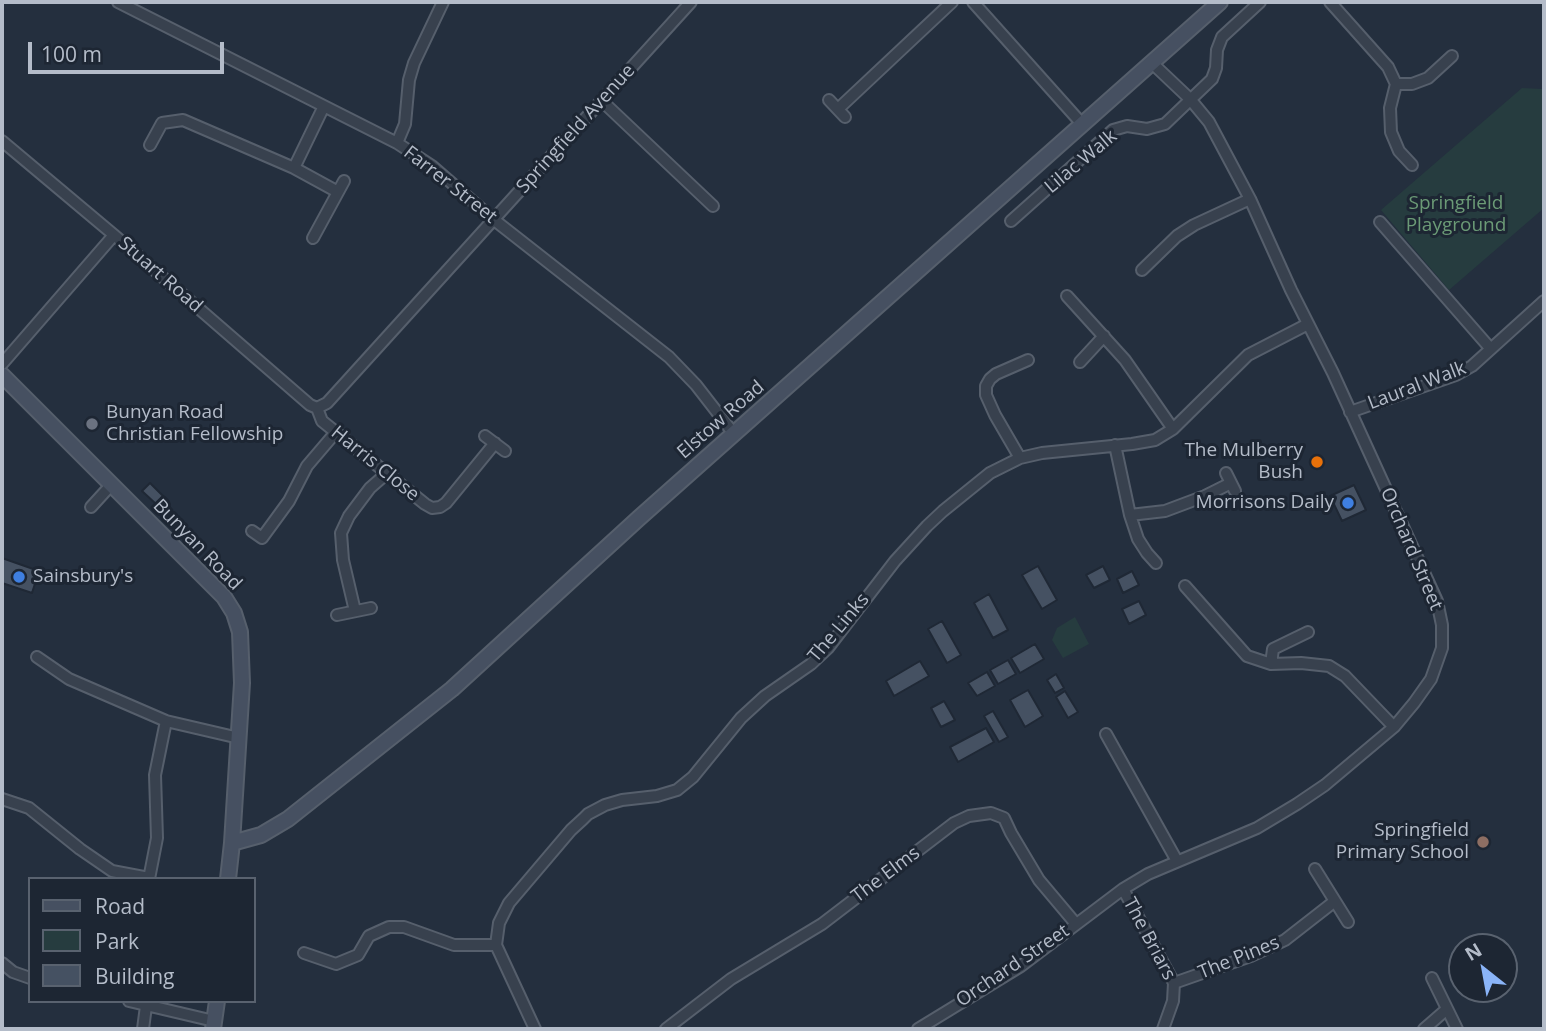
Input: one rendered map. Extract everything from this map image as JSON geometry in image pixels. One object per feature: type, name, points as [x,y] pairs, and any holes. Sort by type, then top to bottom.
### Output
[{"type":"street","name":"Farrer Street","points":[[118,2],[397,144],[432,166],[493,219],[669,357],[696,385],[734,434]]},
{"type":"street","points":[[397,144],[405,124],[409,80],[414,63],[441,5],[429,2]]},
{"type":"street","name":"Springfield Avenue","points":[[317,408],[327,403],[691,2]]},
{"type":"street","points":[[829,100],[841,113],[952,2]]},
{"type":"street","points":[[973,2],[1083,125]]},
{"type":"street","name":"Elstow Road","points":[[232,843],[261,835],[288,819],[452,689],[639,518],[1220,2]]},
{"type":"street","name":"Lilac Walk","points":[[1011,221],[1029,214],[1113,131],[1127,126],[1147,129],[1165,124],[1212,79],[1222,37],[1260,2]]},
{"type":"street","points":[[1330,2],[1388,67],[1396,84],[1391,108],[1391,132],[1399,151],[1412,165]]},
{"type":"street","points":[[1396,84],[1412,84],[1428,78],[1452,56]]},
{"type":"street","name":"Orchard Street","points":[[918,1029],[1021,965],[1123,889],[1148,874],[1257,828],[1333,779],[1394,727],[1431,679],[1442,648],[1442,625],[1437,601],[1250,199],[1209,122],[1190,99],[1152,63]]},
{"type":"street","points":[[602,101],[713,206]]},
{"type":"street","points":[[294,168],[324,107]]},
{"type":"street","points":[[150,145],[162,123],[183,120],[294,168],[338,192]]},
{"type":"street","name":"Stuart Road","points":[[2,141],[310,405],[317,408]]},
{"type":"street","points":[[313,238],[344,181]]},
{"type":"street","points":[[1142,270],[1177,236],[1194,225],[1250,199]]},
{"type":"street","points":[[1380,222],[1490,348]]},
{"type":"street","points":[[2,364],[114,235]]},
{"type":"street","points":[[1067,296],[1087,308],[1104,336],[1125,360],[1173,429]]},
{"type":"street","name":"Laural Walk","points":[[1350,412],[1456,375],[1472,366],[1544,301]]},
{"type":"street","name":"The Links","points":[[496,945],[499,923],[509,902],[577,824],[605,805],[677,790],[693,777],[741,718],[828,648],[895,561],[943,510],[990,473],[1020,457],[1155,440],[1173,429],[1248,355],[1308,324]]},
{"type":"street","points":[[1080,362],[1104,336]]},
{"type":"street","points":[[1020,457],[995,415],[986,395],[986,386],[996,374],[1028,360]]},
{"type":"street","name":"Bunyan Road","points":[[2,375],[223,597],[234,613],[240,632],[242,682],[228,877]]},
{"type":"street","name":"Harris Close","points":[[317,408],[322,421],[432,508],[440,507],[453,494],[490,439],[505,451]]},
{"type":"street","points":[[252,531],[262,538],[289,501],[307,466],[336,432]]},
{"type":"street","points":[[1115,445],[1130,516],[1138,539],[1156,563]]},
{"type":"street","points":[[355,611],[343,559],[341,533],[349,516],[370,488],[386,474]]},
{"type":"street","points":[[1130,516],[1165,511],[1205,496],[1230,482]]},
{"type":"street","points":[[91,507],[112,484]]},
{"type":"street","points":[[1185,586],[1247,656],[1271,664],[1329,666],[1345,677],[1394,727]]},
{"type":"street","points":[[337,615],[371,608]]},
{"type":"street","points":[[1271,664],[1273,649],[1308,632]]},
{"type":"street","points":[[37,657],[69,679],[166,721],[239,738]]},
{"type":"street","points":[[149,877],[157,838],[155,775],[166,721]]},
{"type":"street","points":[[1106,734],[1177,861]]},
{"type":"street","points":[[2,799],[29,808],[112,871],[144,877]]},
{"type":"street","name":"The Elms","points":[[666,1029],[731,979],[822,924],[954,823],[969,816],[990,813],[1004,818],[1039,880],[1076,924]]},
{"type":"street","points":[[1315,869],[1348,922]]},
{"type":"street","name":"The Briars","points":[[1123,889],[1174,983],[1173,1001],[1163,1029]]},
{"type":"street","name":"The Pines","points":[[1174,983],[1251,956],[1285,940],[1335,901]]},
{"type":"street","points":[[304,953],[336,964],[358,955],[369,936],[389,928],[404,928],[454,945],[496,945],[535,1029]]},
{"type":"street","points":[[2,963],[13,972],[28,977]]},
{"type":"street","points":[[1432,978],[1457,1029]]},
{"type":"street","points":[[136,1003],[214,1025],[216,1003]]},
{"type":"street","points":[[143,1029],[146,1006]]},
{"type":"street","points":[[1424,1029],[1447,1009]]},
{"type":"green space","name":"Springfield Playground","points":[[1522,88],[1544,91],[1544,208],[1449,290],[1381,210]]},
{"type":"green space","points":[[1075,617],[1089,644],[1063,658],[1052,640],[1057,628]]},
{"type":"building","points":[[150,483],[163,496],[156,504],[142,491]]},
{"type":"building","name":"Morrisons Daily","points":[[1354,485],[1366,510],[1342,521],[1330,496]]},
{"type":"building","name":"Sainsbury's","points":[[2,558],[39,571],[32,593],[2,583]]},
{"type":"building","points":[[1038,566],[1057,600],[1042,609],[1022,575]]},
{"type":"building","points":[[1103,566],[1110,580],[1094,588],[1086,575]]},
{"type":"building","points":[[1132,571],[1139,585],[1123,593],[1117,579]]},
{"type":"building","points":[[989,594],[1008,630],[993,638],[974,603]]},
{"type":"building","points":[[1139,601],[1146,615],[1129,624],[1122,609]]},
{"type":"building","points":[[942,621],[961,655],[947,663],[928,629]]},
{"type":"building","points":[[1035,644],[1044,659],[1020,673],[1011,658]]},
{"type":"building","points":[[1008,660],[1016,674],[998,684],[990,670]]},
{"type":"building","points":[[920,661],[929,676],[894,696],[886,681]]},
{"type":"building","points":[[987,672],[995,686],[977,696],[968,683]]},
{"type":"building","points":[[1056,674],[1064,688],[1055,693],[1047,680]]},
{"type":"building","points":[[1028,690],[1043,716],[1025,727],[1010,700]]},
{"type":"building","points":[[1065,691],[1078,712],[1068,718],[1056,697]]},
{"type":"building","points":[[944,701],[955,720],[941,727],[931,708]]},
{"type":"building","points":[[993,711],[1008,737],[999,742],[984,716]]},
{"type":"building","points":[[986,728],[994,742],[958,762],[950,747]]},
{"type":"place","name":"Bunyan Road Christian Fellowship","points":[[92,424]]},
{"type":"place","name":"The Mulberry Bush","points":[[1317,462]]},
{"type":"place","name":"Morrisons Daily","points":[[1348,503]]},
{"type":"place","name":"Sainsbury's","points":[[19,577]]},
{"type":"place","name":"Springfield Primary School","points":[[1483,842]]}]
